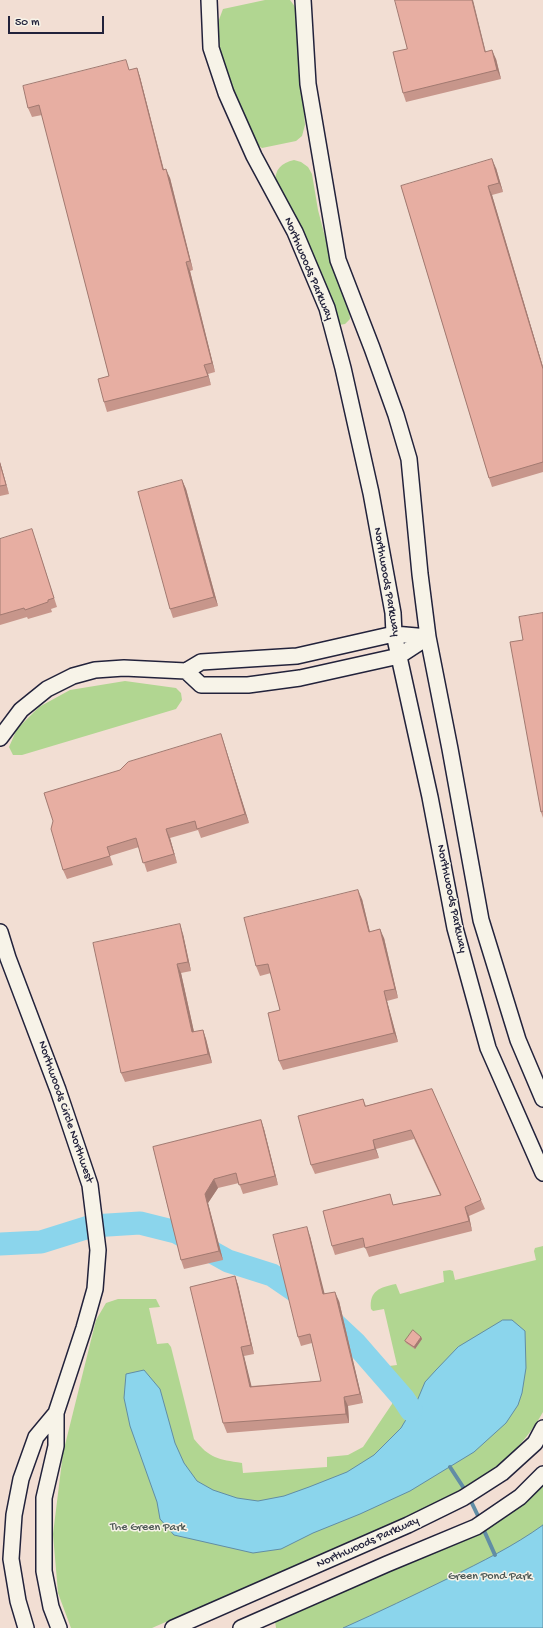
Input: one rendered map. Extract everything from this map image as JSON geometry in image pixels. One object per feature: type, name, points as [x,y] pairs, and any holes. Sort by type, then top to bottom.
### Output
[{"type":"street","name":"Northwoods Parkway","points":[[208,0],[211,48],[226,93],[254,156],[295,232],[327,308],[343,368],[371,493],[393,613],[394,634],[430,797],[455,928],[486,1040],[512,1105],[543,1173]]},
{"type":"street","name":"Northwoods Parkway","points":[[304,0],[308,84],[338,260],[372,348],[396,415],[409,458],[420,574],[428,637],[481,920],[518,1040],[543,1099]]},
{"type":"street","points":[[186,672],[201,662],[297,656],[394,634],[428,637]]},
{"type":"street","points":[[0,738],[21,710],[47,689],[73,676],[96,670],[124,668],[186,672],[201,685],[248,685],[300,678],[399,656],[428,637]]},
{"type":"street","name":"Northwoods Circle Northwest","points":[[0,932],[58,1090],[90,1185],[98,1250],[95,1289],[84,1328],[56,1413],[56,1446],[44,1498],[44,1571],[51,1606],[59,1628]]},
{"type":"street","name":"Northwoods Circle Northwest","points":[[26,1628],[18,1601],[10,1559],[14,1515],[21,1479],[36,1437],[56,1413]]},
{"type":"street","name":"Northwoods Parkway","points":[[173,1628],[408,1525],[463,1498],[502,1473],[536,1443],[543,1428]]},
{"type":"street","points":[[241,1628],[476,1526],[520,1496],[543,1474]]},
{"type":"shaded area","points":[[0,0],[543,0],[543,1628],[0,1628]]},
{"type":"green space","points":[[265,0],[290,0],[296,8],[305,125],[302,136],[296,141],[262,148],[255,143],[250,136],[221,55],[217,25],[223,9]]},
{"type":"green space","points":[[294,160],[301,162],[308,167],[312,174],[318,210],[331,260],[349,307],[350,319],[345,324],[339,325],[335,322],[275,183],[276,174],[280,167]]},
{"type":"green space","points":[[125,681],[176,688],[181,693],[182,700],[176,709],[22,755],[13,755],[9,747],[17,729],[39,707],[70,690]]},
{"type":"green space","name":"The Green Park","points":[[543,1246],[543,1412],[521,1443],[495,1468],[465,1488],[431,1506],[152,1628],[71,1628],[58,1593],[53,1534],[63,1453],[96,1320],[106,1303],[118,1299],[156,1299],[160,1307],[149,1308],[157,1344],[168,1343],[171,1347],[194,1439],[205,1451],[220,1459],[242,1463],[243,1473],[327,1467],[327,1457],[348,1455],[363,1447],[392,1404],[393,1392],[388,1369],[389,1366],[397,1365],[384,1309],[373,1311],[371,1309],[374,1294],[381,1288],[396,1284],[400,1294],[444,1282],[443,1271],[453,1271],[455,1280],[536,1260],[534,1251],[535,1248]]},
{"type":"green space","name":"Green Pond Park","points":[[543,1474],[543,1628],[276,1628],[274,1614],[476,1527]]},
{"type":"water","points":[[503,1320],[512,1320],[525,1331],[526,1368],[522,1393],[518,1405],[506,1423],[474,1452],[410,1491],[360,1514],[313,1533],[281,1549],[253,1553],[174,1535],[160,1519],[157,1502],[130,1426],[124,1398],[126,1374],[144,1370],[160,1389],[175,1443],[184,1463],[197,1481],[213,1490],[237,1498],[258,1501],[284,1496],[347,1472],[374,1455],[401,1428],[417,1401],[425,1382],[436,1370],[458,1347]]},
{"type":"water","points":[[543,1525],[543,1628],[343,1628],[485,1560],[521,1540]]},
{"type":"building","points":[[395,0],[472,0],[485,52],[492,50],[497,70],[403,93],[393,52],[407,49]]},
{"type":"building","points":[[126,60],[129,70],[137,68],[163,170],[166,169],[190,261],[186,262],[212,363],[204,365],[208,376],[104,402],[98,379],[109,376],[39,105],[28,108],[23,86]]},
{"type":"building","points":[[492,159],[499,183],[488,186],[543,369],[543,462],[489,478],[401,186]]},
{"type":"building","points":[[0,464],[6,485],[0,486]]},
{"type":"building","points":[[182,480],[214,597],[170,609],[138,492]]},
{"type":"building","points":[[32,529],[54,598],[48,600],[48,602],[25,610],[24,608],[0,615],[0,539]]},
{"type":"building","points":[[543,613],[543,811],[541,812],[510,642],[523,640],[519,617]]},
{"type":"building","points":[[221,734],[245,814],[197,829],[195,821],[166,829],[174,854],[143,863],[136,838],[107,847],[110,856],[63,870],[51,829],[53,821],[44,793],[120,770],[128,762]]},
{"type":"building","points":[[358,890],[369,932],[380,929],[395,989],[384,991],[394,1033],[279,1061],[268,1013],[280,1010],[268,964],[256,966],[244,918]]},
{"type":"building","points":[[180,924],[188,962],[177,964],[192,1032],[203,1030],[208,1054],[121,1073],[93,943]]},
{"type":"building","points":[[432,1089],[481,1200],[465,1207],[469,1221],[365,1248],[363,1238],[332,1246],[323,1211],[390,1194],[393,1205],[441,1195],[411,1130],[373,1140],[375,1149],[311,1165],[298,1116],[363,1099],[365,1106]]},
{"type":"building","points":[[261,1120],[275,1176],[239,1185],[236,1173],[214,1179],[205,1194],[219,1251],[181,1260],[153,1147]]},
{"type":"building","points":[[307,1227],[323,1294],[335,1292],[360,1394],[344,1397],[346,1414],[223,1423],[190,1287],[235,1276],[251,1345],[241,1347],[250,1387],[321,1381],[310,1334],[298,1337],[273,1235]]},
{"type":"building","points":[[413,1330],[421,1337],[414,1347],[405,1341]]},
{"type":"waterway","points":[[0,1244],[41,1242],[92,1226],[140,1223],[176,1232],[228,1261],[272,1275],[310,1301],[356,1344],[403,1398],[411,1410]]},
{"type":"waterway","points":[[450,1467],[467,1493],[480,1520]]},
{"type":"waterway","points":[[482,1526],[495,1555]]}]
